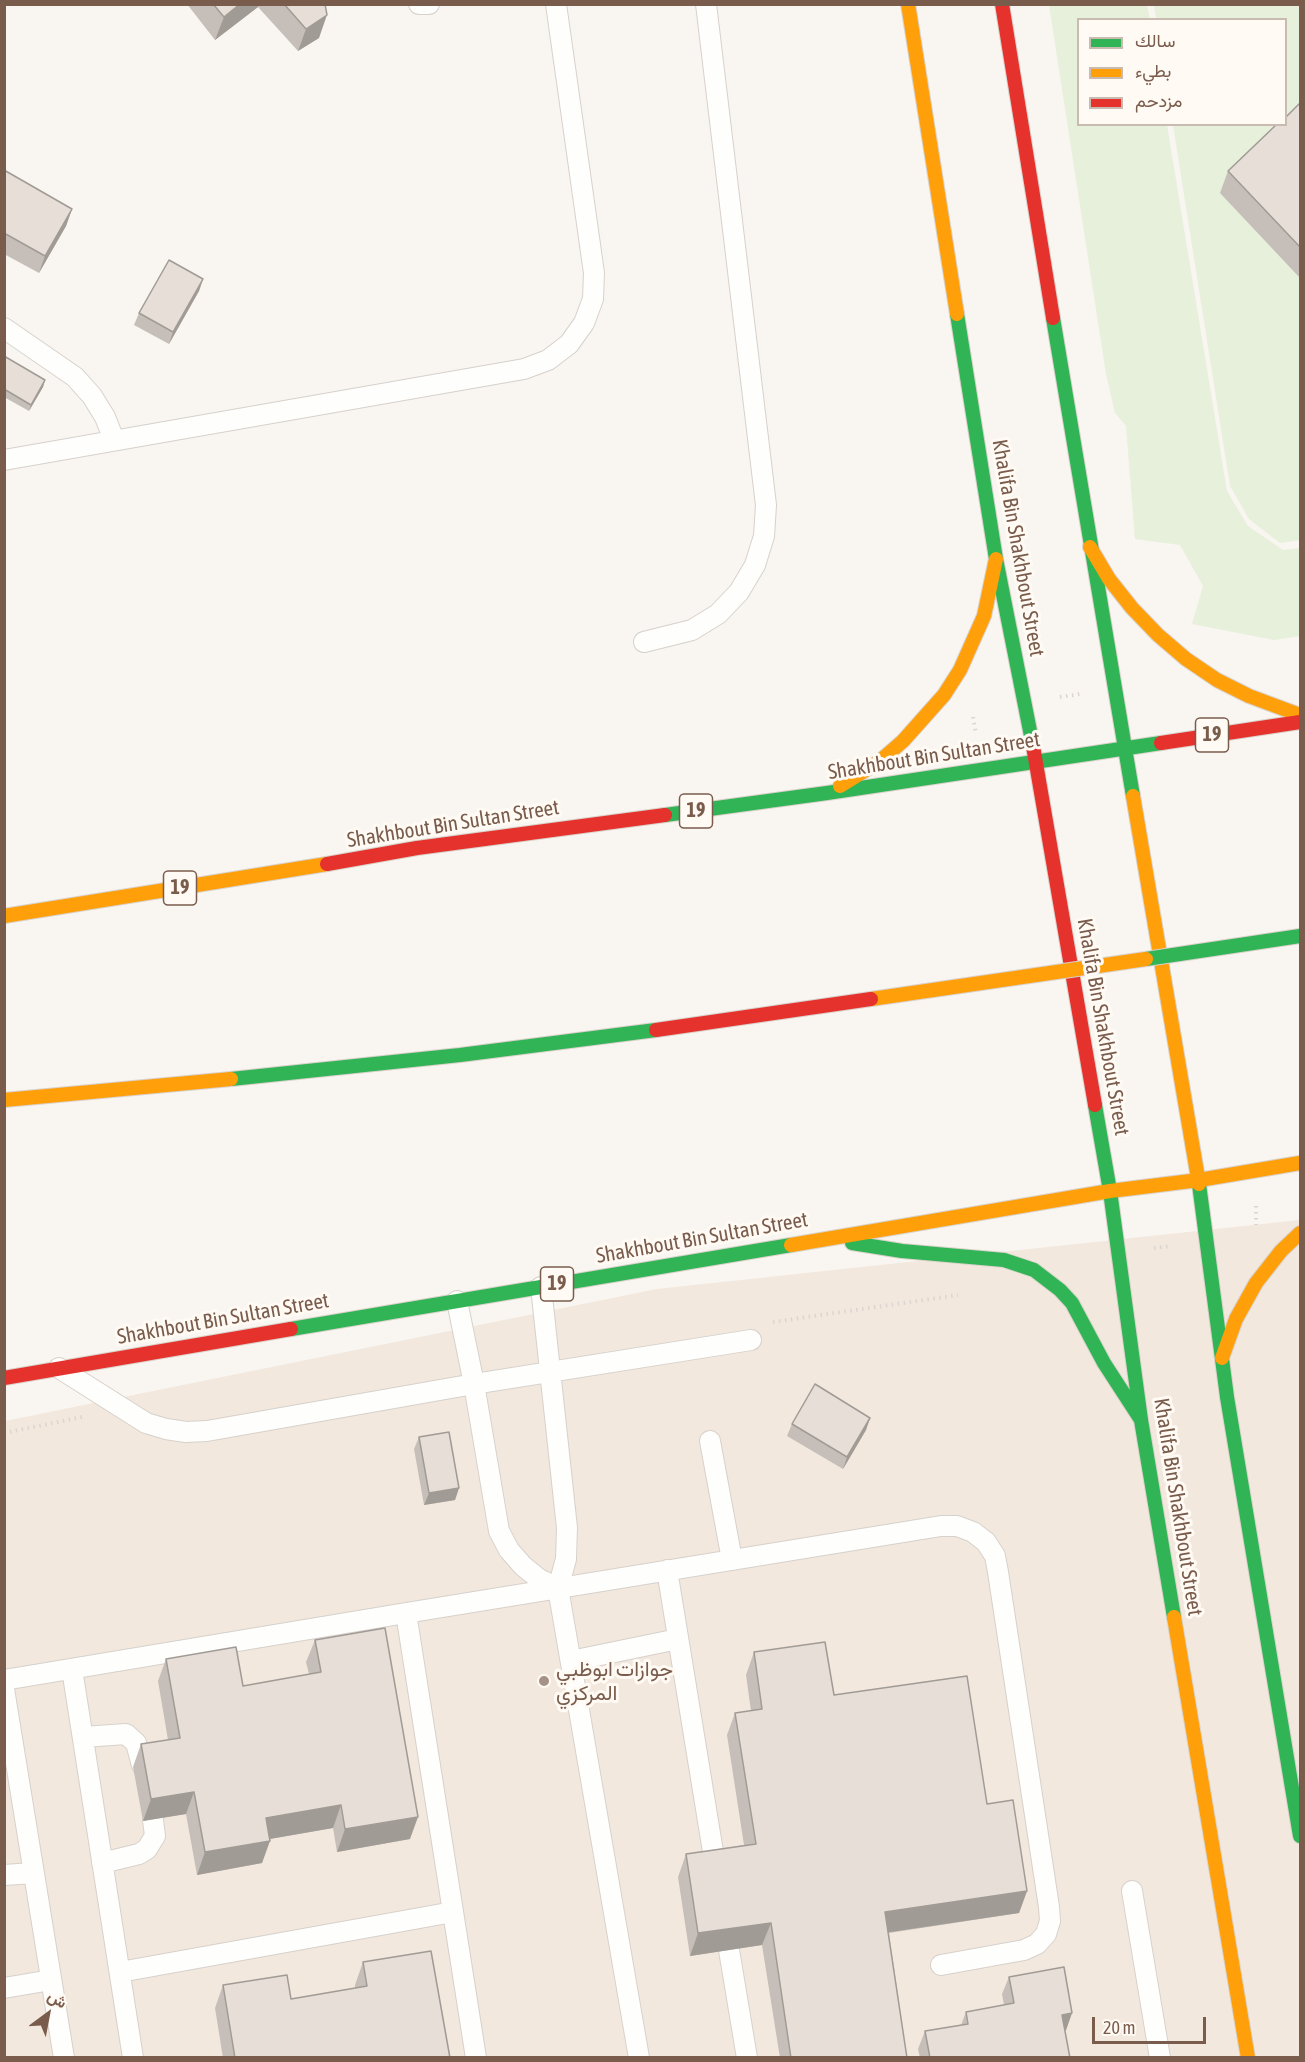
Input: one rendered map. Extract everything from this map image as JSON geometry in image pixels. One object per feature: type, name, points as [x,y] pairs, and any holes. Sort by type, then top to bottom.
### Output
[{"type":"main road","name":"Khalifa Bin Shakhbout Street","points":[[908,4],[996,559],[1036,762],[1110,1191],[1141,1420],[1248,2058]]},
{"type":"main road","points":[[1002,4],[1090,547],[1199,1180],[1222,1358],[1300,1836]]},
{"type":"main road","points":[[1090,547],[1109,579],[1132,608],[1186,659],[1217,680],[1249,696],[1300,715]]},
{"type":"main road","points":[[827,793],[880,761],[918,726],[944,695],[960,670],[984,616],[996,559]]},
{"type":"main road","name":"Shakhbout Bin Sultan Street","points":[[4,916],[417,848],[827,793],[1300,722]]},
{"type":"main road","points":[[4,1100],[225,1080],[519,1048],[707,1024],[1300,936]]},
{"type":"main road","name":"Shakhbout Bin Sultan Street","points":[[4,1378],[1110,1191],[1199,1180],[1300,1163]]},
{"type":"main road","points":[[1222,1358],[1236,1319],[1256,1283],[1281,1251],[1300,1233]]},
{"type":"main road","points":[[794,1244],[828,1239],[902,1251],[1004,1260],[1034,1270],[1060,1290],[1072,1303],[1104,1363],[1141,1420]]},
{"type":"lane","points":[[419,4],[429,4]]},
{"type":"lane","points":[[4,460],[524,369],[548,360],[569,344],[584,323],[593,299],[594,273],[556,4]]},
{"type":"lane","points":[[644,642],[692,630],[718,614],[739,592],[755,565],[764,536],[766,505],[706,4]]},
{"type":"lane","points":[[4,328],[75,377],[92,396],[105,417],[114,441]]},
{"type":"lane","points":[[541,1287],[567,1528],[566,1559],[558,1588],[639,2058]]},
{"type":"lane","points":[[457,1301],[500,1531],[509,1550],[523,1566],[539,1579],[558,1588]]},
{"type":"lane","points":[[59,1368],[146,1423],[186,1432],[207,1431],[474,1384],[751,1340]]},
{"type":"lane","points":[[710,1441],[732,1560]]},
{"type":"lane","points":[[4,1680],[667,1570],[941,1526],[957,1526],[973,1532],[986,1542],[995,1556],[1050,1920],[1046,1934],[1037,1944],[1024,1950],[941,1965]]},
{"type":"lane","points":[[667,1570],[716,1870]]},
{"type":"lane","points":[[406,1613],[476,2058]]},
{"type":"lane","points":[[571,1661],[678,1639]]},
{"type":"lane","points":[[72,1669],[133,2058]]},
{"type":"lane","points":[[4,1689],[9,1749],[34,1873],[64,2058]]},
{"type":"lane","points":[[83,1737],[126,1734],[136,1743],[142,1765]]},
{"type":"lane","points":[[102,1863],[147,1850],[155,1836],[153,1820]]},
{"type":"lane","points":[[4,1875],[34,1873]]},
{"type":"lane","points":[[1132,1891],[1160,2058]]},
{"type":"lane","points":[[120,1972],[453,1912]]},
{"type":"lane","points":[[729,1950],[747,2058]]},
{"type":"lane","points":[[4,1988],[51,1980]]},
{"type":"path","points":[[1024,702],[1114,689]]},
{"type":"path","points":[[972,710],[981,770]]},
{"type":"path","points":[[1254,1171],[1257,1233]]},
{"type":"path","points":[[1118,1253],[1207,1240]]},
{"type":"shaded area","points":[[1300,1220],[1300,2057],[5,2058],[5,1421],[657,1289]]},
{"type":"green space","points":[[1049,5],[1147,5],[1150,18],[1077,18],[1077,126],[1167,126],[1227,491],[1248,526],[1283,550],[1300,548],[1300,636],[1274,640],[1192,624],[1203,586],[1180,545],[1135,539],[1126,426],[1115,413],[1106,374]]},
{"type":"green space","points":[[1154,5],[1300,5],[1300,540],[1280,543],[1249,519],[1230,486],[1173,126],[1287,126],[1287,18],[1156,18]]},
{"type":"building","points":[[213,4],[240,4],[224,17]]},
{"type":"building","points":[[284,4],[325,4],[327,15],[306,29]]},
{"type":"building","points":[[1300,103],[1300,247],[1228,171],[1275,126],[1287,126],[1287,116]]},
{"type":"building","points":[[4,170],[72,209],[45,256],[4,233]]},
{"type":"building","points":[[169,260],[203,279],[173,332],[139,313]]},
{"type":"building","points":[[4,356],[45,380],[31,405],[4,389]]},
{"type":"building","points":[[815,1384],[870,1418],[847,1457],[792,1424]]},
{"type":"building","points":[[449,1432],[459,1488],[429,1493],[419,1437]]},
{"type":"building","points":[[385,1628],[418,1817],[345,1829],[341,1805],[266,1818],[270,1841],[205,1852],[194,1792],[151,1799],[141,1744],[180,1738],[166,1659],[236,1647],[243,1686],[321,1672],[315,1640]]},
{"type":"building","points":[[825,1642],[834,1695],[967,1676],[987,1804],[1013,1800],[1027,1891],[885,1912],[907,2058],[791,2058],[771,1923],[698,1933],[686,1854],[756,1844],[735,1713],[762,1709],[754,1652]]},
{"type":"building","points":[[431,1951],[450,2058],[235,2058],[223,1985],[287,1975],[291,1999],[367,1986],[363,1962]]},
{"type":"building","points":[[1064,1967],[1072,2013],[1062,2015],[1070,2058],[930,2058],[925,2031],[968,2024],[966,2012],[1014,2003],[1009,1977]]},
{"type":"traffic: fast","points":[[957,314],[996,559],[1033,746]]},
{"type":"traffic: fast","points":[[1053,318],[1133,796]]},
{"type":"traffic: fast","points":[[665,815],[1161,743]]},
{"type":"traffic: fast","points":[[1146,959],[1300,936]]},
{"type":"traffic: fast","points":[[231,1079],[460,1055],[656,1030]]},
{"type":"traffic: fast","points":[[1095,1105],[1110,1191],[1141,1420],[1174,1617]]},
{"type":"traffic: fast","points":[[1199,1184],[1227,1397],[1300,1836]]},
{"type":"traffic: fast","points":[[852,1243],[902,1251],[1004,1260],[1034,1270],[1060,1290],[1072,1303],[1104,1363],[1141,1420]]},
{"type":"traffic: fast","points":[[291,1329],[791,1245]]},
{"type":"traffic: slow","points":[[908,4],[957,314]]},
{"type":"traffic: slow","points":[[1090,547],[1109,579],[1132,608],[1186,659],[1217,680],[1249,696],[1300,715]]},
{"type":"traffic: slow","points":[[840,786],[880,761],[903,741],[944,695],[960,670],[984,616],[996,559]]},
{"type":"traffic: slow","points":[[1133,796],[1199,1184]]},
{"type":"traffic: slow","points":[[4,916],[327,864]]},
{"type":"traffic: slow","points":[[871,999],[1146,959]]},
{"type":"traffic: slow","points":[[4,1100],[231,1079]]},
{"type":"traffic: slow","points":[[791,1245],[1110,1191],[1199,1180],[1300,1163]]},
{"type":"traffic: slow","points":[[1222,1358],[1236,1319],[1256,1283],[1281,1251],[1300,1233]]},
{"type":"traffic: slow","points":[[1174,1617],[1248,2058]]},
{"type":"traffic: jam","points":[[1002,4],[1053,318]]},
{"type":"traffic: jam","points":[[1161,743],[1300,722]]},
{"type":"traffic: jam","points":[[1033,746],[1095,1105]]},
{"type":"traffic: jam","points":[[327,864],[417,848],[665,815]]},
{"type":"traffic: jam","points":[[656,1030],[871,999]]},
{"type":"traffic: jam","points":[[4,1378],[291,1329]]},
{"type":"place","name":"جوازات ابوظبي المركزي","points":[[544,1681]]}]
